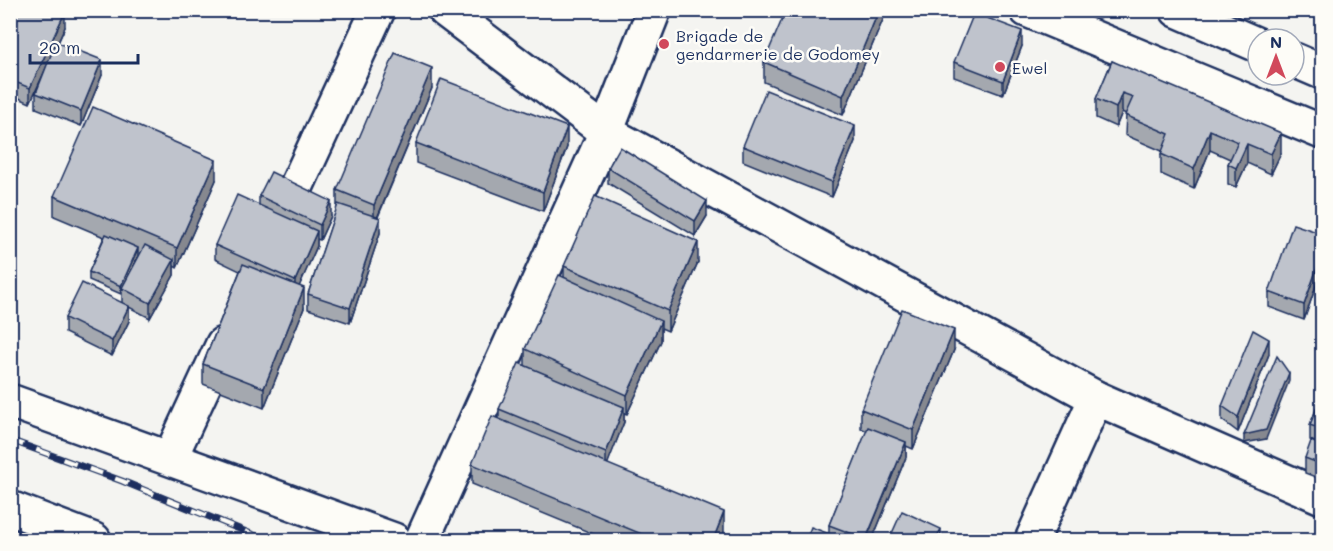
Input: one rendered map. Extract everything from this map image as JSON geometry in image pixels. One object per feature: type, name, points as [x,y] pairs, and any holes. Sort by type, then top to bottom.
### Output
[{"type":"main road","points":[[264,256],[378,10]]},
{"type":"main road","points":[[445,10],[606,132],[1096,398],[1323,497]]},
{"type":"main road","points":[[422,540],[606,132],[654,10]]},
{"type":"main road","points":[[1027,10],[1323,132]]},
{"type":"main road","points":[[1178,10],[1246,40]]},
{"type":"main road","points":[[1306,65],[1323,72]]},
{"type":"main road","points":[[170,458],[234,320]]},
{"type":"main road","points":[[1032,540],[1096,398]]},
{"type":"main road","points":[[10,401],[394,540]]},
{"type":"main road","points":[[10,508],[94,540]]},
{"type":"building","points":[[10,10],[62,10],[65,12],[30,88],[10,80]]},
{"type":"building","points":[[786,10],[879,10],[843,96],[764,62]]},
{"type":"building","points":[[974,13],[1022,31],[1003,81],[954,62]]},
{"type":"building","points":[[56,42],[102,60],[81,111],[36,93]]},
{"type":"building","points":[[395,53],[432,68],[374,205],[337,190]]},
{"type":"building","points":[[1112,61],[1281,133],[1271,154],[1247,144],[1236,168],[1228,164],[1238,142],[1210,130],[1194,169],[1161,154],[1169,134],[1125,115],[1133,97],[1122,93],[1116,108],[1096,99]]},
{"type":"building","points":[[441,79],[567,127],[543,192],[416,143]]},
{"type":"building","points":[[766,90],[855,126],[832,182],[743,146]]},
{"type":"building","points":[[93,107],[216,160],[177,248],[54,196]]},
{"type":"building","points":[[620,147],[707,201],[695,221],[608,168]]},
{"type":"building","points":[[271,172],[331,201],[320,225],[259,196]]},
{"type":"building","points":[[237,195],[317,231],[295,281],[215,245]]},
{"type":"building","points":[[595,196],[698,242],[668,311],[564,266]]},
{"type":"building","points":[[338,204],[380,218],[350,308],[308,294]]},
{"type":"building","points":[[1293,224],[1323,234],[1323,251],[1304,305],[1269,292]]},
{"type":"building","points":[[106,234],[138,248],[121,286],[89,272]]},
{"type":"building","points":[[145,245],[174,260],[150,303],[122,288]]},
{"type":"building","points":[[243,264],[304,288],[264,388],[203,364]]},
{"type":"building","points":[[559,275],[661,321],[627,395],[525,349]]},
{"type":"building","points":[[82,283],[129,306],[112,341],[65,318]]},
{"type":"building","points":[[902,309],[954,330],[913,430],[861,409]]},
{"type":"building","points":[[1253,330],[1269,339],[1238,417],[1222,406]]},
{"type":"building","points":[[1277,356],[1289,373],[1266,430],[1244,435]]},
{"type":"building","points":[[519,363],[624,407],[606,453],[499,409]]},
{"type":"building","points":[[1323,392],[1323,430],[1310,425]]},
{"type":"building","points":[[492,416],[724,512],[713,540],[656,540],[472,464]]},
{"type":"building","points":[[868,427],[906,442],[866,539],[829,525]]},
{"type":"building","points":[[1311,441],[1323,446],[1323,465],[1305,458]]},
{"type":"building","points":[[902,511],[941,529],[935,540],[889,540]]},
{"type":"building","points":[[811,527],[845,540],[806,540]]},
{"type":"railway","points":[[10,440],[122,481],[266,540]]},
{"type":"place","name":"Brigade de gendarmerie de Godomey","points":[[664,44]]},
{"type":"place","name":"Ewel","points":[[1000,67]]}]
